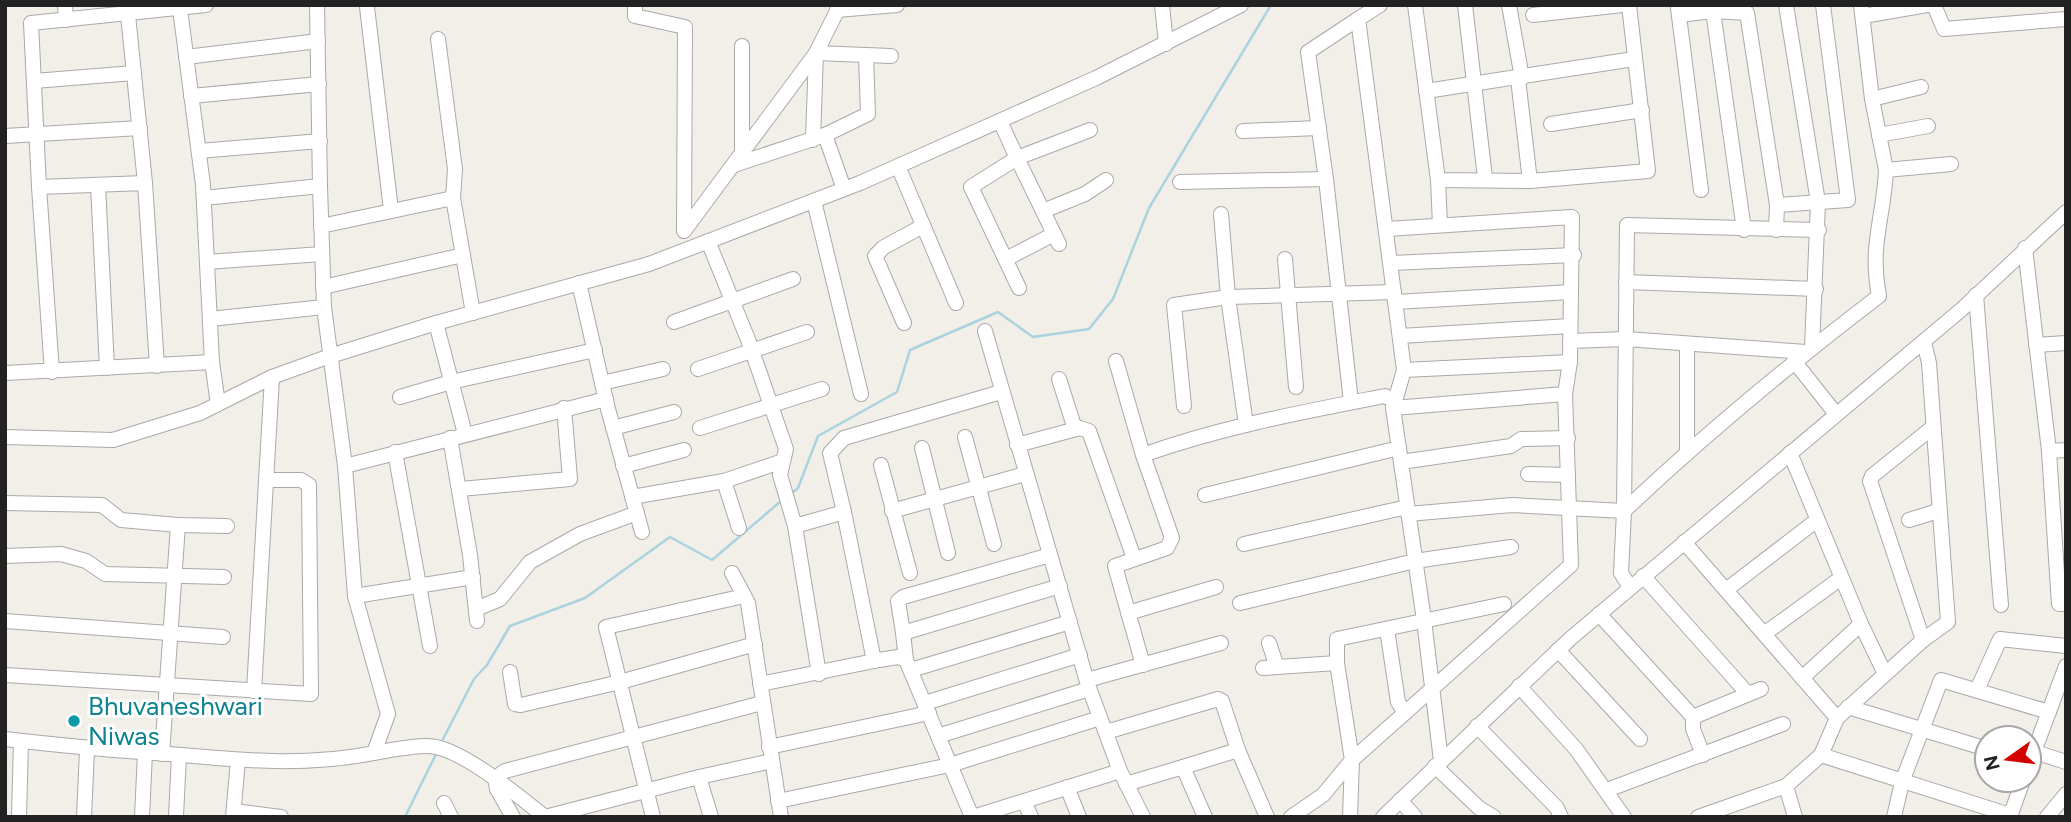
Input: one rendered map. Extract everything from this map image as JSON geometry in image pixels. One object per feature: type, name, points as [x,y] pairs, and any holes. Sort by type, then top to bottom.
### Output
[{"type":"street","points":[[52,372],[39,187],[32,23],[65,13],[128,15],[206,5]]},
{"type":"street","points":[[317,5],[324,307],[345,467],[355,596],[388,714],[374,753]]},
{"type":"street","points":[[635,5],[635,16],[685,27],[685,250]]},
{"type":"street","points":[[684,231],[816,53],[839,8],[897,5]]},
{"type":"street","points":[[1162,5],[1166,44]]},
{"type":"street","points":[[5,436],[113,440],[218,404],[272,377],[330,356],[685,250],[898,166],[1166,44],[1241,5]]},
{"type":"street","points":[[1351,402],[1326,179],[1308,52],[1380,5]]},
{"type":"street","points":[[1415,5],[1438,180],[1440,225]]},
{"type":"street","points":[[1465,5],[1485,178]]},
{"type":"street","points":[[1509,5],[1520,78],[1530,181]]},
{"type":"street","points":[[1533,15],[1622,5]]},
{"type":"street","points":[[1438,180],[1485,178],[1530,181],[1648,171],[1629,5]]},
{"type":"street","points":[[1786,5],[1818,202],[1816,289],[1809,350]]},
{"type":"street","points":[[1777,205],[1848,200],[1849,196],[1823,5]]},
{"type":"street","points":[[1244,544],[1408,511],[1512,505],[1624,511],[1687,452],[1794,361],[1879,296],[1875,244],[1877,222],[1884,201],[1886,170],[1872,99],[1862,11],[1927,5]]},
{"type":"street","points":[[1934,5],[1944,29],[2066,19]]},
{"type":"street","points":[[367,7],[391,210]]},
{"type":"street","points":[[1701,190],[1678,10],[1713,11],[1730,8],[1747,13],[1777,205],[1776,230]]},
{"type":"street","points":[[180,9],[204,198],[212,362],[218,404]]},
{"type":"street","points":[[1713,11],[1744,230]]},
{"type":"street","points":[[128,15],[145,183],[157,366]]},
{"type":"street","points":[[1357,19],[1404,370],[1393,405],[1424,620],[1438,763],[1479,808],[1494,817]]},
{"type":"street","points":[[438,39],[456,169],[453,198],[473,313]]},
{"type":"street","points":[[186,57],[318,41]]},
{"type":"street","points":[[738,159],[742,46]]},
{"type":"street","points":[[816,53],[891,56]]},
{"type":"street","points":[[816,53],[819,137],[844,189]]},
{"type":"street","points":[[738,159],[819,137],[868,114],[866,55]]},
{"type":"street","points":[[1426,91],[1634,59]]},
{"type":"street","points":[[34,81],[134,73]]},
{"type":"street","points":[[191,96],[319,84]]},
{"type":"street","points":[[1872,99],[1921,87]]},
{"type":"street","points":[[1551,124],[1642,110]]},
{"type":"street","points":[[1000,121],[1056,239],[1006,259]]},
{"type":"street","points":[[1879,135],[1928,126]]},
{"type":"street","points":[[5,136],[140,128]]},
{"type":"street","points":[[1242,131],[1319,128]]},
{"type":"street","points":[[1019,288],[971,187],[1017,158],[1090,130]]},
{"type":"street","points":[[199,151],[320,141]]},
{"type":"street","points":[[1886,170],[1951,164]]},
{"type":"street","points":[[898,166],[956,303]]},
{"type":"street","points":[[1180,182],[1326,179]]},
{"type":"street","points":[[1043,211],[1085,194],[1106,180]]},
{"type":"street","points":[[39,187],[145,183]]},
{"type":"street","points":[[98,185],[107,368]]},
{"type":"street","points":[[204,198],[320,186]]},
{"type":"street","points":[[321,226],[453,198]]},
{"type":"street","points":[[814,201],[861,394]]},
{"type":"street","points":[[1383,817],[1558,650],[1924,342],[2066,212]]},
{"type":"street","points":[[1221,214],[1228,297],[1246,425]]},
{"type":"street","points":[[1291,817],[1323,795],[1352,760],[1571,565],[1565,394],[1570,362],[1574,255],[1572,217],[1387,229]]},
{"type":"street","points":[[1630,587],[1620,573],[1624,511],[1627,225],[1819,230]]},
{"type":"street","points":[[904,323],[875,256],[884,247],[923,226]]},
{"type":"street","points":[[708,241],[751,349],[786,449],[780,475],[795,526],[819,674]]},
{"type":"street","points":[[2025,248],[2061,570],[2059,604],[2066,604]]},
{"type":"street","points":[[207,262],[322,254]]},
{"type":"street","points":[[323,287],[463,255]]},
{"type":"street","points":[[1391,263],[1574,255]]},
{"type":"street","points":[[1285,259],[1296,387]]},
{"type":"street","points":[[674,322],[731,299],[793,279]]},
{"type":"street","points":[[1626,282],[1816,289]]},
{"type":"street","points":[[579,283],[613,428],[642,532]]},
{"type":"street","points":[[1184,406],[1173,307],[1228,297],[1394,297],[1571,292]]},
{"type":"street","points":[[1976,295],[2001,605]]},
{"type":"street","points":[[210,319],[324,307]]},
{"type":"street","points":[[436,323],[465,434]]},
{"type":"street","points":[[1400,336],[1570,326]]},
{"type":"street","points":[[698,369],[807,331]]},
{"type":"street","points":[[985,331],[1088,684],[1123,777],[1143,817]]},
{"type":"street","points":[[1570,341],[1626,339],[1809,350]]},
{"type":"street","points":[[1698,817],[1769,789],[1786,786],[1821,755],[1837,718],[1923,640],[1948,622],[1928,363],[1924,342]]},
{"type":"street","points":[[2036,345],[2066,343]]},
{"type":"street","points":[[1687,344],[1687,452]]},
{"type":"street","points":[[400,397],[452,382],[595,350]]},
{"type":"street","points":[[1116,361],[1172,542],[1167,548],[1116,565],[1114,569],[1143,665]]},
{"type":"street","points":[[1794,361],[1836,414]]},
{"type":"street","points":[[5,373],[212,362]]},
{"type":"street","points":[[1404,370],[1570,362]]},
{"type":"street","points":[[602,383],[663,369]]},
{"type":"street","points":[[254,691],[272,377]]},
{"type":"street","points":[[1059,379],[1075,429]]},
{"type":"street","points":[[700,428],[822,389]]},
{"type":"street","points":[[874,661],[830,453],[844,438],[1001,392]]},
{"type":"street","points":[[1393,405],[1565,394]]},
{"type":"street","points":[[1143,455],[1189,438],[1351,402],[1385,396],[1393,405]]},
{"type":"street","points":[[345,467],[606,399]]},
{"type":"street","points":[[460,489],[570,479],[564,408]]},
{"type":"street","points":[[613,428],[674,412]]},
{"type":"street","points":[[1923,640],[1870,481],[1933,427]]},
{"type":"street","points":[[1017,445],[1075,429],[1085,428],[1092,434],[1134,558]]},
{"type":"street","points":[[965,436],[994,544]]},
{"type":"street","points":[[450,438],[460,489],[477,615],[500,599],[530,562],[580,534],[637,513]]},
{"type":"street","points":[[1205,495],[1400,455],[1511,446],[1521,439],[1568,438]]},
{"type":"street","points":[[922,448],[948,553]]},
{"type":"street","points":[[623,466],[684,450]]},
{"type":"street","points":[[2049,451],[2066,450]]},
{"type":"street","points":[[395,452],[430,646]]},
{"type":"street","points":[[1790,453],[1841,578],[1885,674]]},
{"type":"street","points":[[632,497],[724,481],[783,461]]},
{"type":"street","points":[[881,465],[909,573]]},
{"type":"street","points":[[892,511],[1025,474]]},
{"type":"street","points":[[1528,474],[1568,475]]},
{"type":"street","points":[[5,675],[308,695],[313,687],[309,485],[301,480],[267,480]]},
{"type":"street","points":[[724,481],[739,528]]},
{"type":"street","points":[[5,503],[102,505],[121,520],[228,526]]},
{"type":"street","points":[[1909,520],[1938,511]]},
{"type":"street","points":[[795,526],[844,512]]},
{"type":"street","points":[[1726,590],[1817,520]]},
{"type":"street","points":[[162,754],[178,524]]},
{"type":"street","points":[[1684,542],[1837,718]]},
{"type":"street","points":[[1240,603],[1415,561],[1511,547]]},
{"type":"street","points":[[5,556],[61,554],[86,561],[105,574],[224,577]]},
{"type":"street","points":[[1050,555],[903,597],[898,601],[909,665],[972,817],[1067,787],[1183,767],[1238,750]]},
{"type":"street","points":[[732,573],[744,596],[755,644],[781,817]]},
{"type":"street","points":[[1643,576],[1754,691],[1693,717]]},
{"type":"street","points":[[355,596],[472,577]]},
{"type":"street","points":[[1764,634],[1841,578]]},
{"type":"street","points":[[903,633],[1060,586]]},
{"type":"street","points":[[1128,613],[1216,587]]},
{"type":"street","points":[[653,817],[606,627],[744,596]]},
{"type":"street","points":[[1350,817],[1352,760],[1337,663],[1337,639],[1504,604]]},
{"type":"street","points":[[1599,614],[1693,717],[1693,729],[1703,755]]},
{"type":"street","points":[[5,621],[223,637]]},
{"type":"street","points":[[909,665],[1070,622]]},
{"type":"street","points":[[1802,678],[1861,624]]},
{"type":"street","points":[[1387,629],[1398,702],[1405,713]]},
{"type":"street","points":[[1977,690],[2000,639],[2066,646]]},
{"type":"street","points":[[938,736],[1143,665],[1221,643]]},
{"type":"street","points":[[1269,643],[1270,668],[1337,663]]},
{"type":"street","points":[[510,672],[515,704],[522,705],[620,682],[755,644]]},
{"type":"street","points":[[1558,650],[1640,738]]},
{"type":"street","points":[[5,740],[87,750],[238,760],[329,762],[431,746],[447,751],[495,778],[545,817],[699,777],[927,708],[1080,655]]},
{"type":"street","points":[[760,684],[898,657],[909,665]]},
{"type":"street","points":[[2043,728],[2049,712],[2060,699],[2066,666]]},
{"type":"street","points":[[1894,817],[1902,782],[1920,729],[1941,680],[2049,712]]},
{"type":"street","points":[[1519,686],[1607,790],[1624,817]]},
{"type":"street","points":[[778,801],[950,765],[1103,725],[1218,699],[1222,701],[1238,750],[1267,817]]},
{"type":"street","points":[[495,778],[505,771],[762,703]]},
{"type":"street","points":[[1848,707],[1973,745]]},
{"type":"street","points":[[1607,790],[1783,724]]},
{"type":"street","points":[[1477,726],[1556,808],[1561,817]]},
{"type":"street","points":[[19,817],[21,741]]},
{"type":"street","points":[[84,817],[87,750]]},
{"type":"street","points":[[142,817],[145,752]]},
{"type":"street","points":[[176,817],[179,755]]},
{"type":"street","points":[[1821,755],[2010,816],[2018,794]]},
{"type":"street","points":[[238,760],[233,814],[282,817]]},
{"type":"street","points":[[2043,761],[2066,762]]},
{"type":"street","points":[[1183,767],[1205,817]]},
{"type":"street","points":[[699,777],[711,817]]},
{"type":"street","points":[[495,778],[497,789],[513,817]]},
{"type":"street","points":[[1786,786],[1795,817]]},
{"type":"street","points":[[1067,787],[1079,817]]},
{"type":"street","points":[[2047,817],[2066,794]]},
{"type":"street","points":[[1400,800],[1415,817]]},
{"type":"street","points":[[1024,801],[1031,817]]},
{"type":"street","points":[[444,803],[452,817]]},
{"type":"waterway","points":[[792,493],[798,488],[818,436],[897,392],[910,350],[998,312],[1033,337],[1089,329],[1113,299],[1149,208],[1271,5]]},
{"type":"waterway","points":[[442,741],[474,679],[487,665],[510,626],[585,598],[670,537],[712,560],[781,501]]},
{"type":"waterway","points":[[405,817],[436,754]]},
{"type":"place","name":"Bhuvaneshwari Niwas","points":[[74,721]]}]
